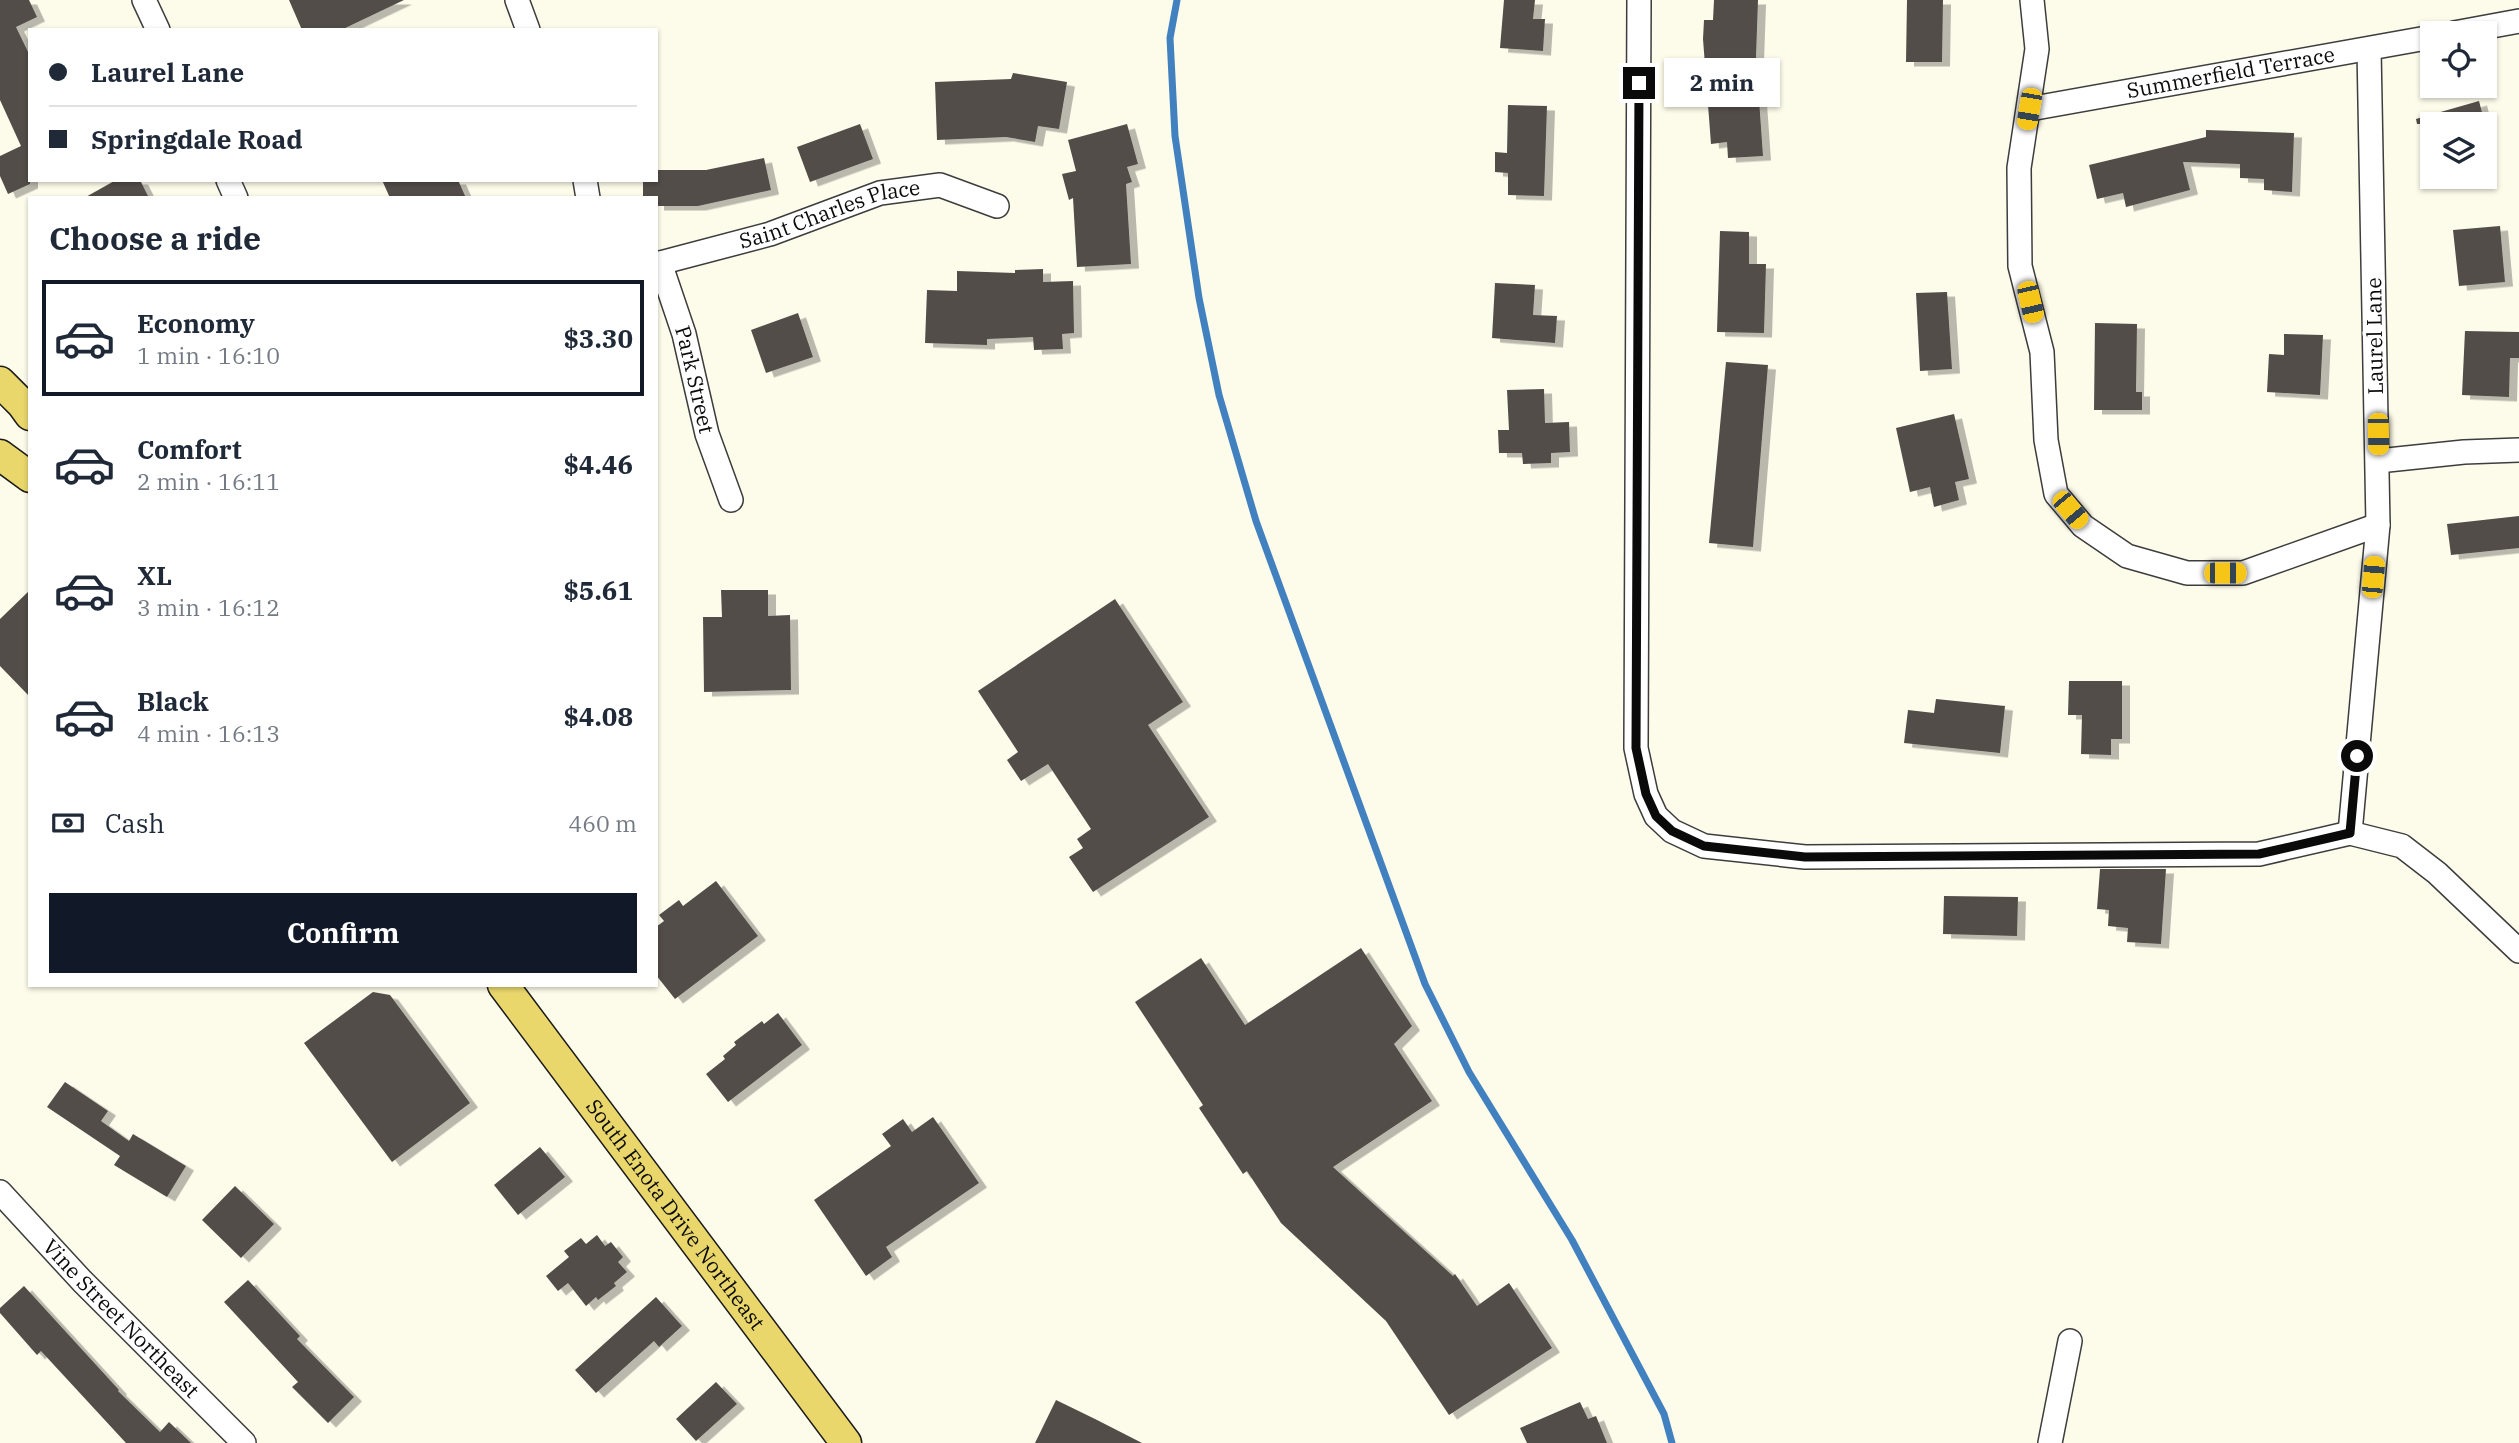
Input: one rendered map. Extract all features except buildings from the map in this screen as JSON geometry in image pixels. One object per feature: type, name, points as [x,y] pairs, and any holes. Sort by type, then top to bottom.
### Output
[{"type":"main road","points":[[0,382],[28,412]]},
{"type":"main road","points":[[0,406],[28,426]]},
{"type":"main road","points":[[0,455],[28,475]]},
{"type":"main road","name":"South Enota Drive Northeast","points":[[504,987],[846,1443]]},
{"type":"street","points":[[144,0],[157,28]]},
{"type":"street","points":[[517,0],[527,28]]},
{"type":"street","points":[[1639,0],[1636,748],[1646,794],[1656,816],[1672,831],[1704,846],[1805,857],[2259,854],[2350,833],[2402,846],[2437,873],[2519,951]]},
{"type":"street","points":[[2032,0],[2037,49],[2019,169],[2020,266],[2042,352],[2046,440],[2056,494],[2083,526],[2127,556],[2187,573],[2243,573],[2378,525]]},
{"type":"street","points":[[2497,26],[2519,22]]},
{"type":"street","name":"Summerfield Terrace","points":[[2029,109],[2420,39]]},
{"type":"street","name":"Laurel Lane","points":[[2350,833],[2378,525],[2369,49]]},
{"type":"street","name":"Saint Charles Place","points":[[658,263],[770,234],[880,193],[940,185],[997,206]]},
{"type":"street","name":"Park Street","points":[[658,263],[684,334],[707,434],[731,500]]},
{"type":"street","points":[[2378,461],[2463,452],[2519,450]]},
{"type":"street","name":"Vine Street Northeast","points":[[0,1192],[82,1281],[244,1443]]},
{"type":"street","points":[[2050,1443],[2070,1340]]},
{"type":"waterway","points":[[1177,0],[1170,38],[1175,136],[1199,298],[1219,395],[1256,521],[1425,984],[1469,1072],[1572,1240],[1664,1414],[1672,1443]]},
{"type":"route","points":[[1639,83],[1636,748],[1646,794],[1656,816],[1672,831],[1704,846],[1805,857],[2259,854],[2350,833],[2357,756]]}]
